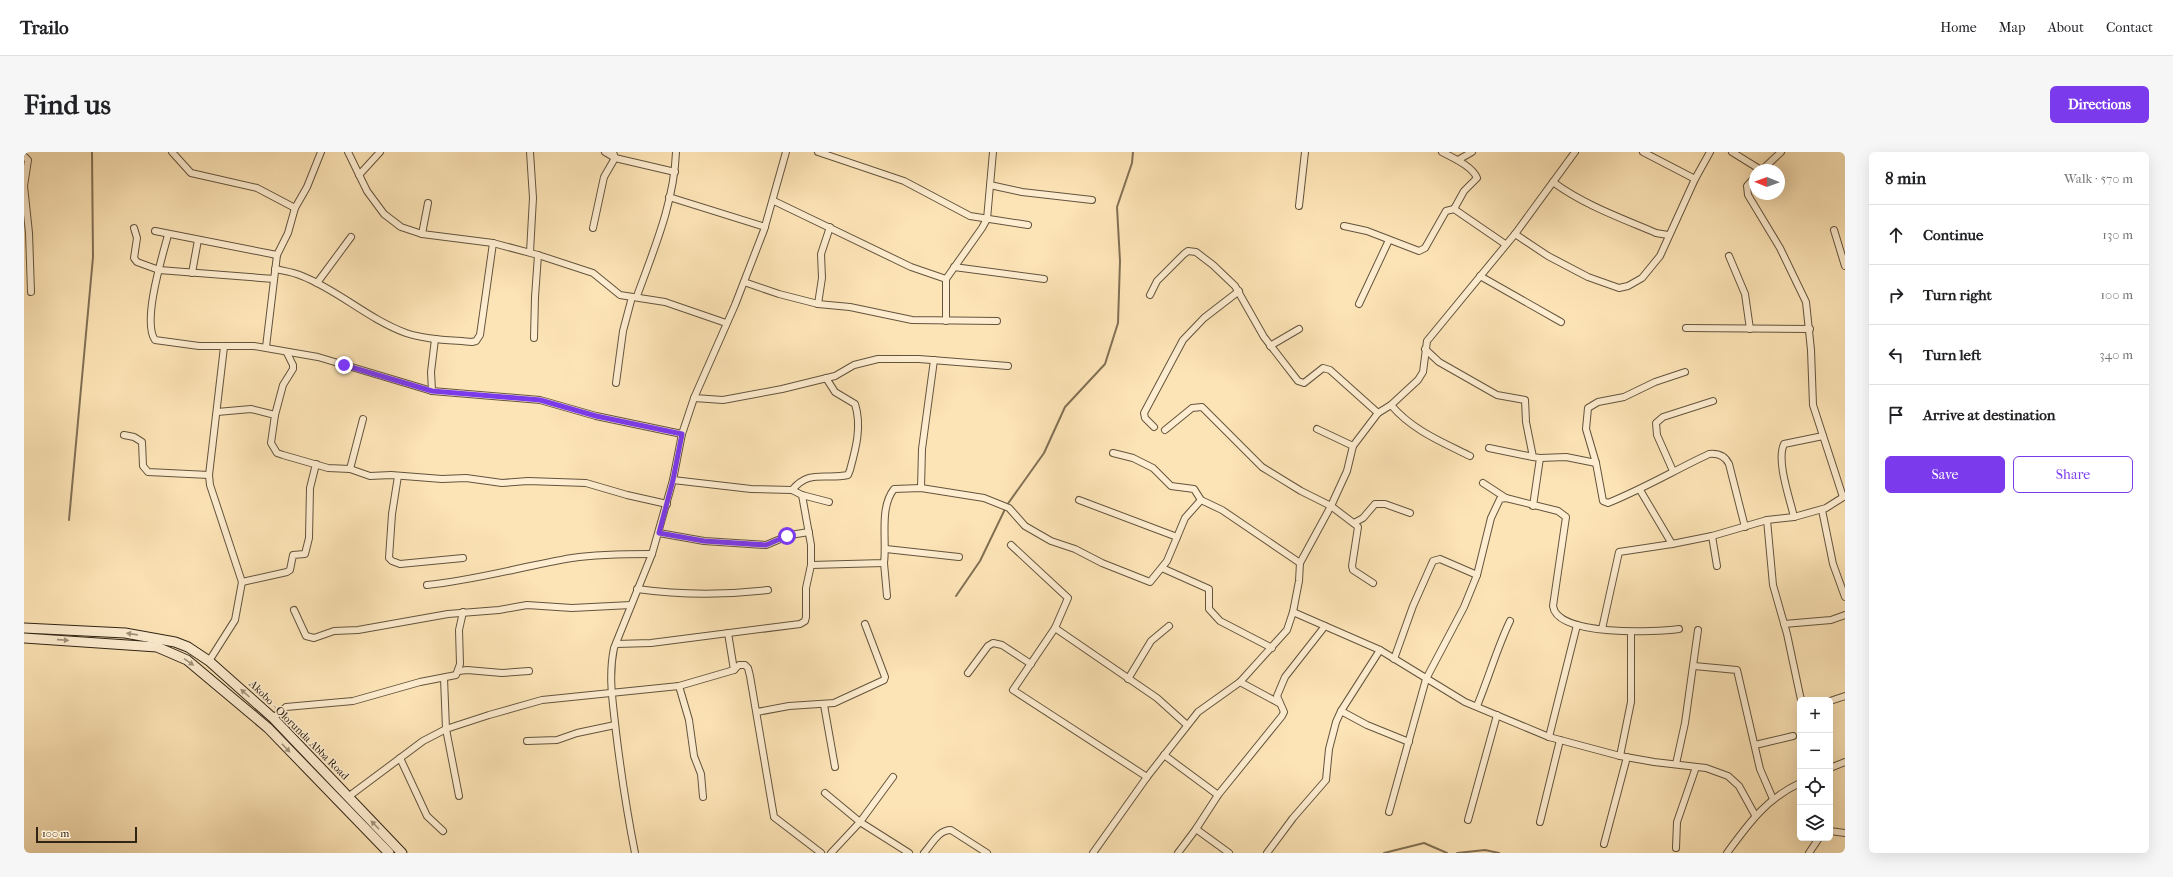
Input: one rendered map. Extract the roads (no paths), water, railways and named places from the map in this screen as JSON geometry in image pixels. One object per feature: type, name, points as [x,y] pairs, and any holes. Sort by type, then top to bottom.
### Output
[{"type":"main road","name":"Akobo - Olorunda Abba Road","points":[[24,628],[109,631],[175,642],[188,647],[210,661],[272,718],[402,853]]},
{"type":"main road","name":"Akobo - Olorunda Abba Road","points":[[24,638],[157,646],[187,660],[268,728],[389,853]]},
{"type":"street","points":[[172,152],[191,173],[257,188],[295,208]]},
{"type":"street","points":[[266,348],[277,255],[288,233],[295,208],[307,187],[321,152]]},
{"type":"street","points":[[348,152],[367,190],[384,214],[401,227],[422,234],[493,243],[530,252],[593,273],[620,295],[665,302],[726,323]]},
{"type":"street","points":[[359,175],[380,152]]},
{"type":"street","points":[[530,152],[534,198],[530,252]]},
{"type":"street","points":[[605,152],[675,172]]},
{"type":"street","points":[[616,383],[623,331],[634,296],[664,224],[675,172],[676,152]]},
{"type":"street","points":[[635,853],[624,798],[610,694],[611,660],[630,605],[652,554],[659,533],[673,480],[682,434],[694,398],[744,282],[765,227],[774,201],[786,152]]},
{"type":"street","points":[[818,152],[904,181],[970,216],[1028,225]]},
{"type":"street","points":[[946,321],[946,279],[987,219],[993,152]]},
{"type":"street","points":[[1299,206],[1305,152]]},
{"type":"street","points":[[1344,226],[1368,231],[1422,251],[1446,211],[1456,207],[1464,191],[1477,178],[1475,174],[1458,160],[1442,152]]},
{"type":"street","points":[[1458,160],[1472,152]]},
{"type":"street","points":[[1093,853],[1147,777],[1187,725],[1206,705],[1240,682],[1287,630],[1293,612],[1299,581],[1300,562],[1331,506],[1347,471],[1353,446],[1378,413],[1392,405],[1418,380],[1423,372],[1427,341],[1514,234],[1575,152]]},
{"type":"street","points":[[1644,152],[1695,180]]},
{"type":"street","points":[[1514,234],[1548,256],[1575,270],[1619,288],[1628,286],[1646,275],[1660,256],[1668,235],[1710,152]]},
{"type":"street","points":[[1732,152],[1752,164]]},
{"type":"street","points":[[1768,164],[1781,152]]},
{"type":"street","points":[[593,228],[604,177],[614,155]]},
{"type":"street","points":[[24,156],[28,160],[24,186],[31,292]]},
{"type":"street","points":[[1553,182],[1570,195],[1656,232],[1668,235]]},
{"type":"street","points":[[990,184],[1022,192],[1092,200]]},
{"type":"street","points":[[1749,184],[1747,186],[1749,197]]},
{"type":"street","points":[[669,197],[765,227]]},
{"type":"street","points":[[1602,629],[1619,552],[1712,536],[1767,520],[1794,517],[1822,510],[1844,497],[1816,415],[1811,394],[1810,329],[1806,302],[1780,248],[1751,200]]},
{"type":"street","points":[[774,201],[911,267],[946,279]]},
{"type":"street","points":[[422,234],[428,203]]},
{"type":"street","points":[[1456,207],[1506,244]]},
{"type":"street","points":[[818,304],[822,278],[821,254],[830,227]]},
{"type":"street","points":[[134,228],[137,238],[134,260],[159,270],[274,279]]},
{"type":"street","points":[[1834,230],[1845,266]]},
{"type":"street","points":[[155,231],[168,235],[277,255]]},
{"type":"street","points":[[168,235],[150,316],[152,333],[155,340],[224,347],[266,348],[287,353],[325,358],[432,391],[540,400],[596,416],[682,434]]},
{"type":"street","points":[[317,283],[351,237]]},
{"type":"street","points":[[192,273],[198,240]]},
{"type":"street","points":[[1359,304],[1389,240]]},
{"type":"street","points":[[275,269],[301,275],[392,327],[407,333],[435,340],[476,341],[480,335],[493,243]]},
{"type":"street","points":[[1150,294],[1162,275],[1184,254],[1191,251],[1213,265],[1239,291],[1270,346],[1298,381],[1304,383],[1323,368],[1330,370],[1378,413]]},
{"type":"street","points":[[534,338],[538,255]]},
{"type":"street","points":[[1730,256],[1745,294],[1750,329]]},
{"type":"street","points":[[954,267],[1044,278]]},
{"type":"street","points":[[1480,276],[1561,322]]},
{"type":"street","points":[[744,282],[779,294],[818,304],[850,307],[912,320],[997,321]]},
{"type":"street","points":[[1154,427],[1145,418],[1144,413],[1177,349],[1204,318],[1239,291]]},
{"type":"street","points":[[1686,328],[1810,329]]},
{"type":"street","points":[[1270,346],[1299,329]]},
{"type":"street","points":[[432,391],[431,372],[435,340]]},
{"type":"street","points":[[210,661],[235,620],[242,582],[211,492],[209,475],[224,347]]},
{"type":"street","points":[[1425,349],[1439,362],[1497,395],[1525,400],[1526,422],[1537,458],[1533,506]]},
{"type":"street","points":[[287,353],[293,365],[293,370],[283,385],[275,415],[271,443],[274,449],[283,455],[328,468],[350,469],[370,476],[442,479],[466,478],[495,483],[528,481],[586,483],[666,504]]},
{"type":"street","points":[[694,398],[723,400],[737,398],[826,378],[867,361],[895,358],[1008,366]]},
{"type":"street","points":[[921,488],[923,434],[934,360]]},
{"type":"street","points":[[1685,372],[1655,382],[1624,397],[1598,402],[1588,408],[1586,429],[1596,463],[1600,493],[1605,503],[1640,490],[1673,471],[1710,454],[1716,453],[1726,459],[1745,527]]},
{"type":"street","points":[[792,490],[802,479],[808,477],[848,475],[850,470],[858,438],[858,415],[855,404],[835,392],[826,378]]},
{"type":"street","points":[[1673,471],[1657,435],[1656,423],[1663,417],[1713,401]]},
{"type":"street","points":[[1392,405],[1402,417],[1413,426],[1470,456]]},
{"type":"street","points":[[1164,430],[1192,408],[1202,407],[1262,467],[1301,491],[1331,506],[1358,527],[1352,555],[1353,570],[1373,583]]},
{"type":"street","points":[[217,412],[251,409],[275,415]]},
{"type":"street","points":[[350,469],[363,419]]},
{"type":"street","points":[[1317,429],[1353,446]]},
{"type":"street","points":[[124,435],[134,436],[142,442],[143,466],[148,472],[209,475]]},
{"type":"street","points":[[1794,517],[1783,471],[1781,456],[1782,448],[1784,444],[1792,441],[1823,436]]},
{"type":"street","points":[[1489,448],[1537,458],[1566,456],[1596,463]]},
{"type":"street","points":[[1113,453],[1133,458],[1153,468],[1171,486],[1194,489],[1201,500],[1222,510],[1300,562]]},
{"type":"street","points":[[242,582],[287,572],[290,570],[293,555],[305,554],[309,538],[310,488],[316,464]]},
{"type":"street","points":[[398,476],[392,514],[389,558],[400,564],[463,558]]},
{"type":"street","points":[[673,480],[751,489],[792,490],[802,495],[829,502]]},
{"type":"street","points":[[1483,483],[1506,498],[1558,512],[1566,517],[1553,606],[1557,614],[1577,625],[1602,629],[1631,632],[1679,629]]},
{"type":"street","points":[[887,596],[884,563],[886,549],[886,516],[890,495],[894,490],[921,488],[978,496],[1009,508],[1025,526],[1051,541],[1079,550],[1147,582],[1152,581],[1162,568],[1171,554],[1185,518],[1201,500]]},
{"type":"street","points":[[1640,490],[1672,544]]},
{"type":"street","points":[[616,644],[651,643],[782,627],[805,622],[806,588],[811,565],[809,532],[802,495]]},
{"type":"street","points":[[1389,812],[1426,679],[1464,607],[1477,574],[1491,518],[1500,499],[1506,498]]},
{"type":"street","points":[[1080,500],[1177,537]]},
{"type":"street","points":[[1354,523],[1363,518],[1370,507],[1375,504],[1385,504],[1410,513]]},
{"type":"street","points":[[1822,510],[1833,564],[1845,597]]},
{"type":"street","points":[[1767,520],[1773,585],[1784,624],[1800,697]]},
{"type":"street","points":[[659,533],[704,541],[766,545],[790,535],[809,532]]},
{"type":"street","points":[[1712,536],[1718,566]]},
{"type":"street","points":[[1011,545],[1066,595],[1068,602],[1055,628],[1013,690],[1147,777]]},
{"type":"street","points":[[886,549],[960,557]]},
{"type":"street","points":[[427,585],[470,580],[574,558],[622,554],[652,554]]},
{"type":"street","points":[[1394,659],[1413,606],[1433,561],[1440,559],[1477,574]]},
{"type":"street","points":[[811,565],[884,563]]},
{"type":"street","points":[[1162,568],[1209,589],[1209,609],[1220,621],[1272,648]]},
{"type":"street","points":[[637,589],[694,593],[768,590]]},
{"type":"street","points":[[294,610],[306,636],[310,638],[334,631],[358,630],[463,612],[499,610],[527,605],[572,608],[630,605]]},
{"type":"street","points":[[459,671],[459,630],[463,612]]},
{"type":"street","points":[[1293,612],[1380,650],[1465,702],[1549,737],[1620,756],[1706,768],[1728,776],[1739,786],[1755,815]]},
{"type":"street","points":[[1784,624],[1831,620],[1845,615]]},
{"type":"street","points":[[1477,706],[1491,672],[1499,643],[1510,621]]},
{"type":"street","points":[[756,712],[789,706],[824,705],[834,703],[884,680],[885,676],[865,624]]},
{"type":"street","points":[[1549,737],[1577,625]]},
{"type":"street","points":[[1128,679],[1151,641],[1169,626]]},
{"type":"street","points":[[1178,853],[1218,795],[1282,716],[1284,712],[1279,703],[1278,691],[1285,677],[1325,626]]},
{"type":"street","points":[[1055,628],[1157,698],[1187,725]]},
{"type":"street","points":[[1676,764],[1685,723],[1698,630]]},
{"type":"street","points":[[1620,756],[1632,702],[1631,632]]},
{"type":"street","points":[[728,633],[734,670]]},
{"type":"street","points":[[968,673],[988,646],[993,643],[1002,645],[1031,664]]},
{"type":"street","points":[[1267,853],[1293,818],[1326,780],[1330,740],[1341,711],[1380,650]]},
{"type":"street","points":[[348,797],[413,748],[446,729],[536,701],[679,686],[734,670],[739,665],[745,665],[748,668],[774,817],[821,853]]},
{"type":"street","points":[[1694,666],[1736,670],[1760,769],[1772,799]]},
{"type":"street","points":[[272,718],[286,707],[353,701],[420,682],[456,675],[459,671],[467,670],[502,673],[529,671]]},
{"type":"street","points":[[444,678],[446,729],[459,796]]},
{"type":"street","points":[[1240,682],[1279,703]]},
{"type":"street","points":[[679,686],[689,720],[694,756],[701,774],[703,797]]},
{"type":"street","points":[[1833,700],[1845,696]]},
{"type":"street","points":[[824,705],[835,767]]},
{"type":"street","points":[[1341,711],[1367,725],[1409,742]]},
{"type":"street","points":[[1468,820],[1497,715]]},
{"type":"street","points":[[527,741],[557,740],[578,733],[615,725]]},
{"type":"street","points":[[1755,745],[1793,736]]},
{"type":"street","points":[[1540,822],[1560,740]]},
{"type":"street","points":[[1164,755],[1218,795]]},
{"type":"street","points":[[1604,844],[1627,757]]},
{"type":"street","points":[[400,758],[424,812],[443,831]]},
{"type":"street","points":[[1833,767],[1845,762]]},
{"type":"street","points":[[1676,848],[1677,822],[1696,767]]},
{"type":"street","points":[[831,853],[860,822],[893,777]]},
{"type":"street","points":[[1727,853],[1755,815],[1772,799],[1797,784]]},
{"type":"street","points":[[825,793],[860,822],[909,853]]},
{"type":"street","points":[[1196,829],[1229,853]]},
{"type":"street","points":[[924,853],[940,833],[944,830],[951,830],[987,853]]},
{"type":"street","points":[[1833,831],[1845,833]]},
{"type":"street","points":[[1809,853],[1817,841]]},
{"type":"waterway","points":[[69,520],[93,257],[92,152]]},
{"type":"waterway","points":[[956,596],[980,561],[1007,505],[1044,453],[1065,407],[1105,364],[1118,323],[1120,261],[1117,207],[1132,163],[1133,152]]},
{"type":"waterway","points":[[1384,853],[1424,843],[1447,853]]},
{"type":"waterway","points":[[1457,853],[1485,850],[1499,853]]}]
